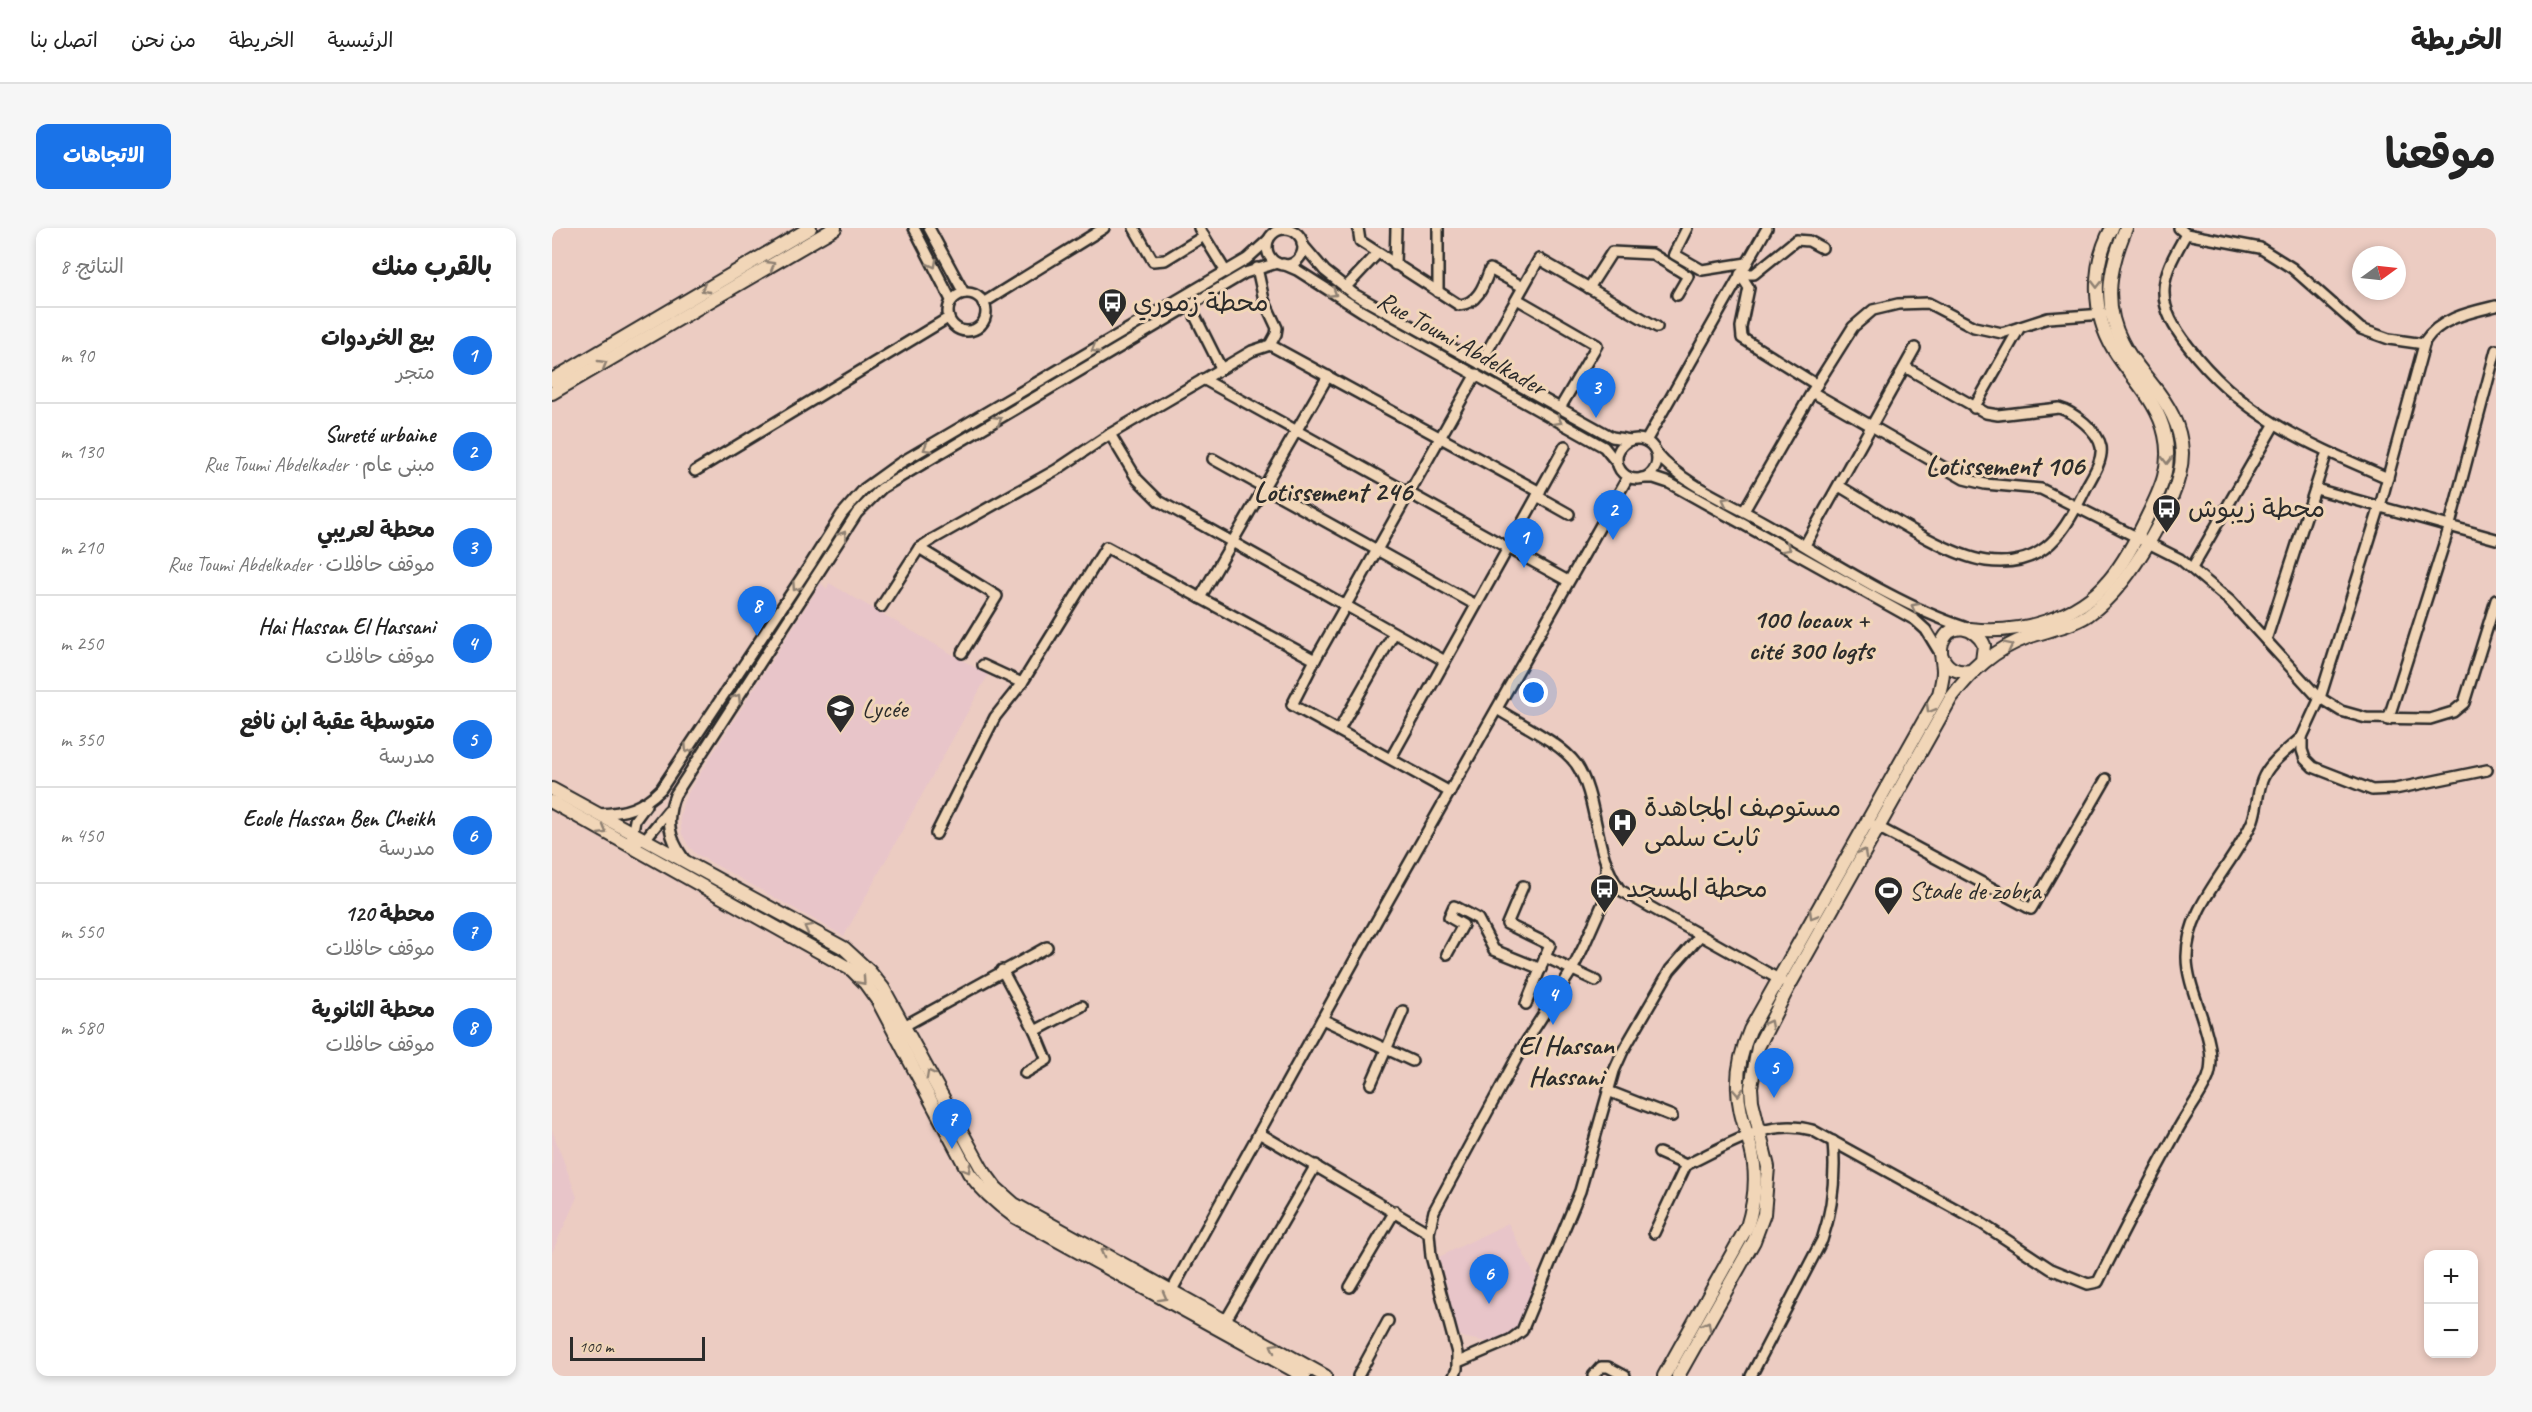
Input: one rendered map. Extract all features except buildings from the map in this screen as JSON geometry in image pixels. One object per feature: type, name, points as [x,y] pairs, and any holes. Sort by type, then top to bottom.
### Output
[{"type":"street","points":[[552,380],[810,228]]},
{"type":"street","points":[[552,393],[835,228]]},
{"type":"street","points":[[914,228],[951,300]]},
{"type":"street","points":[[929,228],[964,293]]},
{"type":"street","points":[[983,303],[1104,228]]},
{"type":"street","points":[[1134,228],[1153,261],[1165,260],[1202,232],[1226,272]]},
{"type":"street","points":[[1358,228],[1360,241],[1377,254],[1459,305],[1467,305],[1482,291],[1490,269],[1524,287]]},
{"type":"street","points":[[1395,265],[1396,228]]},
{"type":"street","points":[[1438,228],[1438,292]]},
{"type":"street","points":[[1687,228],[1674,254],[1702,270],[1747,263]]},
{"type":"street","points":[[1646,441],[1767,228]]},
{"type":"street","points":[[1664,1376],[1747,1227],[1753,1206],[1755,1168],[1739,1106],[1738,1070],[1749,1030],[1778,978],[1951,698],[1977,667],[1984,653],[1984,645],[1976,632],[1925,612],[1672,471],[1646,441],[1637,438],[1630,440],[1619,449],[1617,463],[1628,477],[1654,477],[1669,483],[1915,620],[1926,630],[1948,667],[1955,671],[1971,671],[1977,667],[1995,653],[2027,637],[2086,616],[2118,588],[2143,539],[2168,469],[2165,433],[2157,411],[2114,351],[2104,333],[2097,287],[2098,272],[2112,228]]},
{"type":"street","points":[[1678,1376],[1754,1241],[1764,1214],[1768,1167],[1752,1101],[1754,1063],[1765,1030],[1939,694],[1943,680],[1941,654],[1943,639],[1955,629],[1983,631],[2020,628],[2083,604],[2109,581],[2143,539],[2174,492],[2182,454],[2176,422],[2166,402],[2122,343],[2113,313],[2110,269],[2126,228]]},
{"type":"street","points":[[1285,229],[1296,231],[1302,244],[1302,250],[1296,261],[1257,268],[909,472],[869,500],[857,513],[675,795],[668,811],[646,838],[630,846],[631,831],[635,820],[661,789],[810,566],[842,514],[864,489],[900,463],[1226,272],[1258,251],[1272,233],[1285,229]]},
{"type":"street","points":[[2388,478],[2327,452],[2274,424],[2226,390],[2202,364],[2169,317],[2164,289],[2167,273],[2182,231],[2260,248],[2292,268],[2361,329],[2389,339],[2424,344]]},
{"type":"street","points":[[1272,233],[1268,254],[1280,264]]},
{"type":"street","points":[[1740,274],[1754,274],[1796,240],[1809,241],[1822,248]]},
{"type":"street","name":"Rue Toumi Abdelkader","points":[[1302,244],[1325,271],[1345,288],[1612,437],[1630,440]]},
{"type":"street","points":[[1589,288],[1612,252],[1652,254],[1688,276],[1677,295]]},
{"type":"street","points":[[1345,288],[1377,254]]},
{"type":"street","points":[[1480,364],[1539,259],[1658,327]]},
{"type":"street","name":"Rue Toumi Abdelkader","points":[[1280,264],[1297,270],[1363,312],[1604,447],[1617,463]]},
{"type":"street","points":[[881,607],[919,548],[1056,470],[1110,434],[1221,368],[1252,351],[1270,345],[1277,328],[1264,300],[1257,268]]},
{"type":"street","points":[[1740,274],[1749,288],[1741,327],[1742,338],[1871,428],[1964,479],[1985,484],[2041,489],[2143,539],[2192,568],[2230,601],[2320,698],[2342,711],[2366,718],[2388,720],[2430,719],[2453,712],[2464,703],[2496,600]]},
{"type":"street","points":[[964,293],[975,295],[983,303],[986,315],[980,326],[974,330],[962,331],[951,324],[948,318],[947,312],[951,300],[964,293]]},
{"type":"street","points":[[1517,299],[1597,345],[1560,408]]},
{"type":"street","points":[[1744,511],[1814,389],[1853,327],[1873,310],[1898,304],[1929,303],[1958,320],[1991,332],[2002,333],[2048,318],[2113,313]]},
{"type":"street","points":[[1654,1233],[1686,1165],[1760,1131],[1786,1125],[1798,1126],[1812,1130],[1833,1141],[1981,1223],[2051,1269],[2088,1284],[2098,1282],[2187,1112],[2208,1077],[2209,1045],[2195,1002],[2186,959],[2189,933],[2201,907],[2235,855],[2253,819],[2264,776],[2302,737],[2320,698],[2380,506],[2424,344],[2438,326],[2496,306]]},
{"type":"street","points":[[1195,315],[1221,368]]},
{"type":"street","points":[[695,471],[948,318]]},
{"type":"street","points":[[1974,408],[2020,327]]},
{"type":"street","points":[[1270,345],[1441,437],[1569,514]]},
{"type":"street","points":[[1805,545],[1916,348]]},
{"type":"street","points":[[2388,720],[2449,528],[2496,350]]},
{"type":"street","points":[[1839,486],[1947,547],[1986,561],[2019,559],[2046,549],[2060,534],[2077,507],[2099,463],[2101,448],[2095,435],[2080,420],[2059,408],[1998,415],[1974,408],[1905,367]]},
{"type":"street","points":[[1450,792],[1292,705],[1345,606],[1476,375]]},
{"type":"street","points":[[1200,598],[1328,376]]},
{"type":"street","points":[[1203,379],[1569,581]]},
{"type":"street","points":[[2192,568],[2274,424]]},
{"type":"street","points":[[1110,434],[1147,492],[1159,501],[1445,661]]},
{"type":"street","points":[[1390,758],[1565,446]]},
{"type":"street","points":[[2266,640],[2327,452]]},
{"type":"street","points":[[1642,478],[1653,471],[1657,454]]},
{"type":"street","points":[[1213,459],[1476,605]]},
{"type":"street","points":[[1172,1290],[1628,477]]},
{"type":"street","points":[[2316,489],[2449,528],[2496,539]]},
{"type":"street","points":[[936,834],[995,717],[1022,683],[1106,547],[1315,660]]},
{"type":"street","points":[[919,548],[997,596],[962,653]]},
{"type":"street","points":[[1339,730],[1394,633]]},
{"type":"street","points":[[983,665],[1022,683]]},
{"type":"street","points":[[1497,709],[1561,749],[1577,765],[1585,785],[1606,862],[1614,881],[1629,897],[1789,986]]},
{"type":"street","points":[[2302,737],[2305,759],[2313,767],[2372,790],[2389,790],[2487,770]]},
{"type":"street","points":[[1872,825],[2031,909],[2106,779]]},
{"type":"street","points":[[552,789],[646,838],[844,948],[870,972],[883,988],[982,1169],[996,1188],[1014,1204],[1325,1376]]},
{"type":"street","points":[[598,814],[628,811],[652,798]]},
{"type":"street","points":[[552,802],[852,970],[866,983],[878,1001],[969,1173],[981,1190],[998,1205],[1015,1217],[1304,1376]]},
{"type":"street","points":[[668,811],[671,837],[684,859]]},
{"type":"street","points":[[1454,1376],[1458,1362],[1431,1256],[1430,1233],[1434,1211],[1522,1048],[1572,970],[1604,902],[1607,883],[1606,862]]},
{"type":"street","points":[[1523,886],[1507,924],[1550,945],[1526,1004]]},
{"type":"street","points":[[1604,902],[1616,896],[1629,897]]},
{"type":"street","points":[[1448,954],[1463,925],[1449,917],[1454,906],[1478,919],[1494,950],[1540,969]]},
{"type":"street","points":[[1458,1362],[1510,1340],[1522,1331],[1580,1191],[1608,1091],[1623,1051],[1670,970],[1700,936]]},
{"type":"street","points":[[903,1026],[1047,947]]},
{"type":"street","points":[[1545,957],[1596,981]]},
{"type":"street","points":[[1002,970],[1035,1031],[1047,1060],[1025,1073]]},
{"type":"street","points":[[1035,1031],[1082,1006]]},
{"type":"street","points":[[1371,1084],[1403,1011]]},
{"type":"street","points":[[1322,1019],[1412,1061]]},
{"type":"street","points":[[1608,1091],[1671,1116]]},
{"type":"street","points":[[1259,1133],[1430,1233]]},
{"type":"street","points":[[1751,1376],[1822,1240],[1830,1217],[1833,1191],[1833,1141]]},
{"type":"street","points":[[1659,1153],[1686,1165]]},
{"type":"street","points":[[1226,1320],[1316,1165]]},
{"type":"street","points":[[1350,1287],[1395,1211]]},
{"type":"street","points":[[1359,1376],[1388,1321]]},
{"type":"street","points":[[1593,1376],[1601,1367],[1608,1367],[1626,1376]]},
{"type":"shaded area","name":"Lycée","points":[[821,583],[827,589],[829,583],[988,675],[844,936],[696,854],[682,834],[680,817],[689,791]]},
{"type":"shaded area","points":[[552,1130],[577,1197],[552,1253]]},
{"type":"shaded area","points":[[1508,1223],[1537,1280],[1518,1329],[1515,1333],[1493,1343],[1462,1337],[1459,1334],[1439,1257]]},
{"type":"place","name":"محطة زموري","points":[[1112,328]]},
{"type":"place","name":"محطة لعريبي","points":[[1596,418]]},
{"type":"place","name":"محطة زيبوش","points":[[2167,534]]},
{"type":"place","name":"Sureté urbaine","points":[[1613,540]]},
{"type":"place","name":"بيع الخردوات","points":[[1524,568]]},
{"type":"place","name":"محطة الثانوية","points":[[757,636]]},
{"type":"place","name":"Lycée","points":[[841,734]]},
{"type":"place","name":"مستوصف المجاهدة ثابت سلمى","points":[[1623,848]]},
{"type":"place","name":"محطة المسجد","points":[[1605,914]]},
{"type":"place","name":"Stade de zobra","points":[[1888,916]]},
{"type":"place","name":"Hai Hassan El Hassani","points":[[1553,1025]]},
{"type":"place","name":"متوسطة عقبة ابن نافع","points":[[1774,1098]]},
{"type":"place","name":"محطة 120","points":[[952,1149]]},
{"type":"place","name":"Ecole Hassan Ben Cheikh","points":[[1489,1304]]},
{"type":"district","name":"Lotissement 106","points":[[2005,465]]},
{"type":"district","name":"Lotissement 246","points":[[1333,491]]},
{"type":"district","name":"100 locaux + cité 300 logts","points":[[1811,634]]},
{"type":"district","name":"El Hassan Hassani","points":[[1566,1060]]}]
